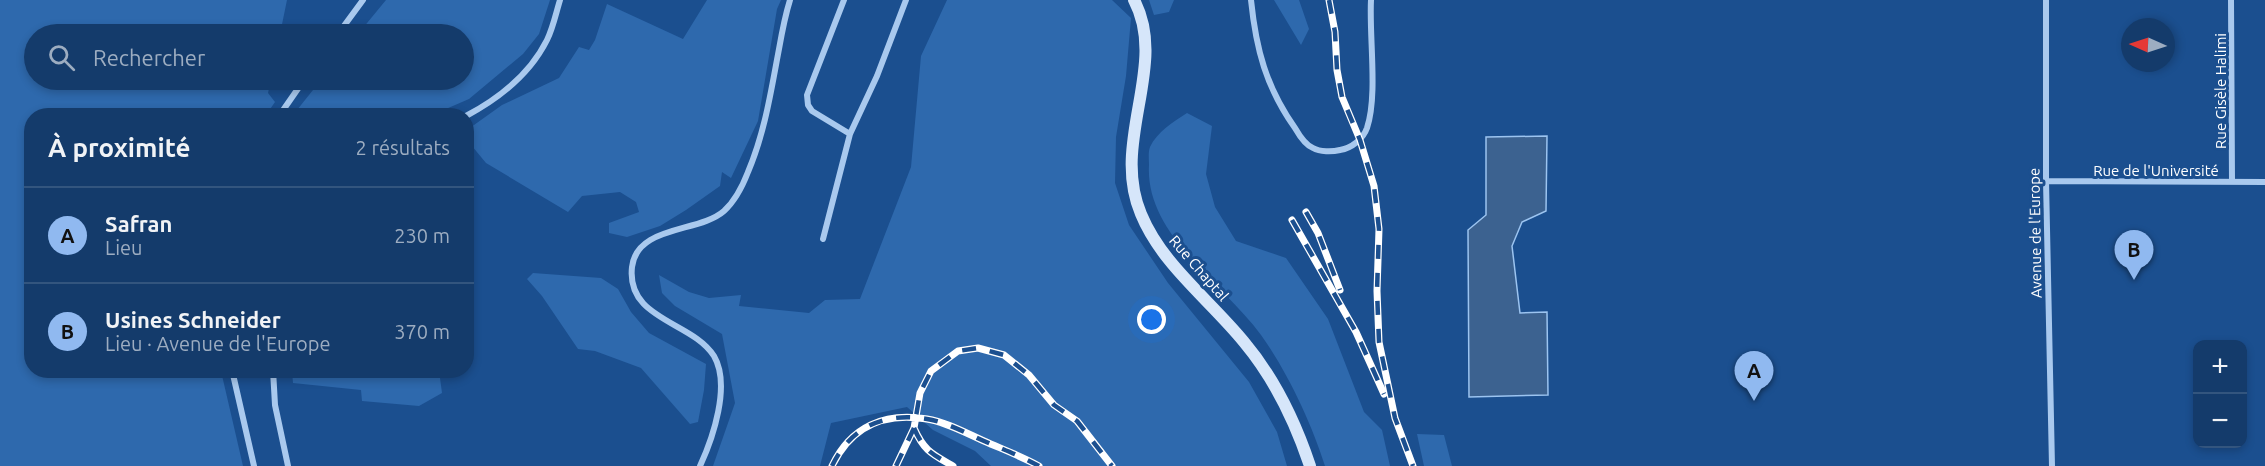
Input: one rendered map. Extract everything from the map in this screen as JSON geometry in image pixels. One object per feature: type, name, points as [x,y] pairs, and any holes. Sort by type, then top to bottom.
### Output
[{"type":"street","points":[[345,24],[363,0]]},
{"type":"street","points":[[474,111],[508,88],[530,68],[548,39],[560,0]]},
{"type":"street","points":[[700,466],[717,419],[720,394],[719,373],[714,356],[700,342],[652,313],[643,303],[632,278],[633,265],[635,256],[641,247],[655,238],[712,218],[725,211],[742,187],[765,124],[790,0]]},
{"type":"street","points":[[844,0],[807,95],[808,105],[812,111],[850,134]]},
{"type":"street","points":[[823,239],[850,134],[906,0]]},
{"type":"street","name":"Rue Chaptal","points":[[1134,0],[1142,15],[1146,35],[1146,60],[1132,135],[1131,163],[1133,189],[1141,214],[1170,261],[1244,340],[1266,370],[1300,437],[1310,466]]},
{"type":"street","points":[[1251,0],[1255,35],[1268,83],[1283,111],[1302,138],[1312,148],[1329,151],[1342,150],[1360,140],[1367,129],[1371,98],[1371,0]]},
{"type":"street","name":"Avenue de l'Europe","points":[[2046,0],[2046,182],[2052,466]]},
{"type":"street","name":"Rue Gisèle Halimi","points":[[2231,0],[2232,182]]},
{"type":"street","points":[[285,108],[297,90]]},
{"type":"street","name":"Rue de l'Université","points":[[2046,182],[2265,182]]},
{"type":"street","points":[[234,378],[254,466]]},
{"type":"street","points":[[273,378],[275,405],[288,466]]},
{"type":"shaded area","points":[[0,0],[287,0],[282,24],[24,24],[24,90],[269,90],[268,93],[275,102],[271,108],[24,108],[24,378],[223,378],[243,466],[0,466]]},
{"type":"shaded area","points":[[386,0],[550,0],[539,34],[523,54],[469,99],[448,108],[299,108],[313,90],[474,90],[474,24],[366,24]]},
{"type":"shaded area","points":[[707,0],[781,0],[777,9],[758,121],[731,178],[722,172],[720,186],[660,226],[627,237],[609,233],[609,223],[639,212],[636,202],[620,192],[582,196],[568,212],[486,163],[474,148],[474,125],[502,105],[559,78],[579,47],[589,50],[595,40],[607,4],[683,39]]},
{"type":"shaded area","points":[[947,0],[1112,0],[1131,18],[1126,76],[1116,137],[1115,183],[1129,225],[1168,283],[1249,382],[1277,432],[1287,466],[991,466],[975,451],[933,430],[907,407],[831,423],[820,466],[713,466],[735,403],[722,334],[675,306],[662,293],[659,275],[689,292],[709,298],[741,295],[739,306],[809,313],[825,300],[860,299],[911,167],[921,56]]},
{"type":"shaded area","points":[[1149,0],[1174,0],[1169,12],[1154,15]]},
{"type":"shaded area","points":[[1274,0],[1299,0],[1309,29],[1301,45]]},
{"type":"shaded area","points":[[1187,113],[1212,126],[1206,174],[1215,207],[1236,241],[1286,258],[1328,319],[1364,412],[1382,430],[1390,466],[1325,466],[1298,398],[1271,349],[1245,316],[1190,257],[1173,236],[1160,214],[1151,190],[1149,149],[1161,132]]},
{"type":"shaded area","points":[[1547,136],[1546,211],[1522,222],[1512,246],[1520,313],[1547,312],[1548,395],[1469,397],[1468,230],[1486,215],[1486,137]]},
{"type":"shaded area","points":[[533,273],[601,278],[618,289],[631,312],[649,333],[706,364],[698,422],[690,424],[641,368],[595,351],[578,349],[542,296],[527,279]]},
{"type":"shaded area","points":[[293,378],[440,378],[442,393],[419,406],[362,401],[361,390],[293,383]]},
{"type":"shaded area","points":[[1417,434],[1444,435],[1452,466],[1424,466]]},
{"type":"railway","points":[[1329,0],[1342,97],[1360,140],[1374,186],[1379,229],[1377,291],[1379,342],[1395,418],[1413,466]]},
{"type":"railway","points":[[1306,212],[1318,233],[1340,290]]},
{"type":"railway","points":[[1292,220],[1356,332],[1384,394]]},
{"type":"railway","points":[[896,466],[914,428],[920,393],[931,371],[958,351],[978,348],[1004,355],[1029,375],[1054,405],[1077,421],[1112,466]]},
{"type":"railway","points":[[832,466],[840,452],[859,432],[883,420],[912,417],[949,425],[1039,466]]},
{"type":"railway","points":[[914,428],[929,451],[953,466]]},
{"type":"place","name":"Usines Schneider","points":[[2134,280]]},
{"type":"place","name":"Safran","points":[[1754,401]]}]
